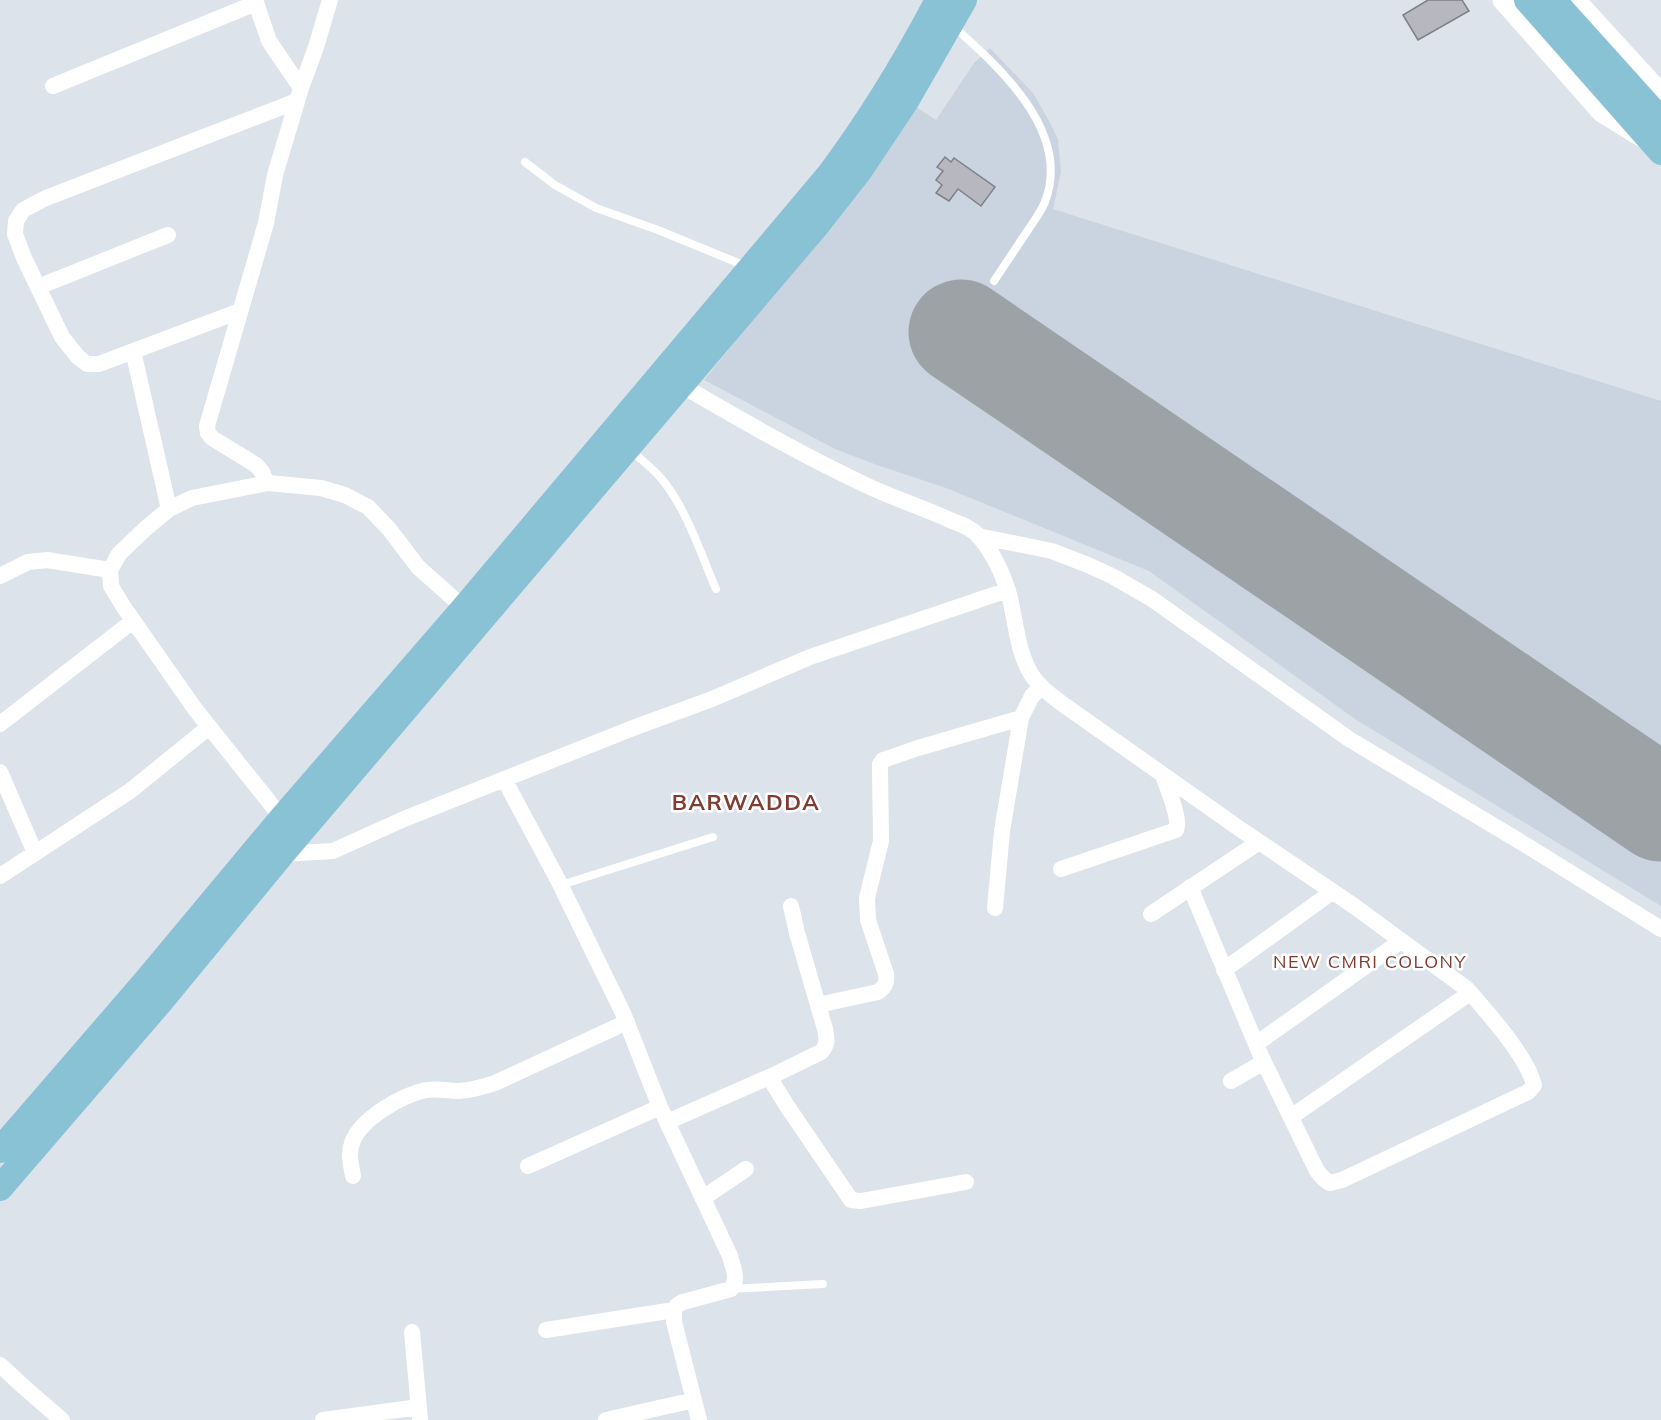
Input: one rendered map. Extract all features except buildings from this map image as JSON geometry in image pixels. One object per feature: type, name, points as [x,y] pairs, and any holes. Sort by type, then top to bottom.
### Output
[{"type":"main road","points":[[0,1150],[464,608],[759,275],[817,225],[860,170],[906,101],[940,12],[964,0]]},
{"type":"main road","points":[[1527,0],[1659,138]]},
{"type":"main road","points":[[1553,0],[1659,138]]},
{"type":"main road","points":[[0,1188],[681,385],[759,275]]},
{"type":"street","points":[[267,483],[256,465],[218,442],[208,433],[207,426],[266,223],[274,175],[330,0]]},
{"type":"street","points":[[1503,0],[1602,112],[1659,138]]},
{"type":"street","points":[[1575,0],[1661,94]]},
{"type":"street","points":[[53,86],[255,1],[269,41],[299,94]]},
{"type":"street","points":[[240,311],[99,364],[87,364],[78,357],[62,337],[24,258],[8,237],[23,210],[46,198],[299,94]]},
{"type":"street","points":[[38,287],[168,236]]},
{"type":"street","points":[[133,351],[169,509]]},
{"type":"street","points":[[681,385],[818,462],[873,489],[970,529],[991,553],[1008,590],[1020,648],[1031,674],[1041,687],[1445,972],[1470,993],[1518,1053],[1534,1085],[1528,1092],[1342,1180],[1330,1183],[1317,1171],[1264,1062],[1190,888]]},
{"type":"street","points":[[282,818],[195,709],[111,586],[110,570],[120,554],[169,509],[192,498],[267,483],[321,488],[345,495],[368,507],[390,530],[418,567],[464,608]]},
{"type":"street","points":[[978,536],[1052,551],[1112,576],[1152,599],[1349,739],[1661,928]]},
{"type":"street","points":[[0,576],[28,562],[47,560],[110,570]]},
{"type":"street","points":[[282,854],[333,851],[404,819],[712,699],[810,657],[1008,590]]},
{"type":"street","points":[[0,724],[133,621]]},
{"type":"street","points":[[994,908],[1002,831],[1021,718],[1032,696],[1041,687]]},
{"type":"street","points":[[818,1005],[878,992],[884,988],[886,981],[886,974],[867,911],[867,898],[881,841],[880,764],[883,760],[918,748],[1021,718]]},
{"type":"street","points":[[0,876],[130,791],[209,727]]},
{"type":"street","points":[[0,772],[35,853]]},
{"type":"street","points":[[1061,869],[1176,830],[1177,817],[1163,775]]},
{"type":"street","points":[[504,779],[561,885],[627,1022],[663,1115],[704,1198],[733,1266],[735,1284],[731,1289],[684,1302],[676,1305],[674,1310],[674,1322],[699,1420]]},
{"type":"street","points":[[1151,914],[1259,842]]},
{"type":"street","points":[[1224,970],[1332,892]]},
{"type":"street","points":[[528,1166],[776,1074],[821,1052],[827,1042],[825,1029],[791,906]]},
{"type":"street","points":[[1256,1044],[1401,941]]},
{"type":"street","points":[[1291,1117],[1470,993]]},
{"type":"street","points":[[353,1176],[350,1158],[351,1145],[356,1133],[381,1112],[403,1099],[426,1090],[477,1089],[495,1083],[627,1022]]},
{"type":"street","points":[[1231,1081],[1264,1062]]},
{"type":"street","points":[[776,1074],[773,1077],[774,1085],[851,1200],[861,1201],[966,1182]]},
{"type":"street","points":[[704,1198],[746,1169]]},
{"type":"street","points":[[546,1330],[674,1310]]},
{"type":"street","points":[[322,1420],[420,1413],[412,1332]]},
{"type":"street","points":[[0,1365],[62,1420]]},
{"type":"street","points":[[606,1420],[694,1400]]},
{"type":"lane","points":[[940,12],[984,53],[1028,105],[1042,129],[1049,153],[1050,180],[1044,204],[994,281]]},
{"type":"lane","points":[[525,162],[555,185],[596,208],[658,230],[759,275]]},
{"type":"lane","points":[[628,448],[658,475],[670,490],[680,507],[716,589]]},
{"type":"lane","points":[[561,885],[713,837]]},
{"type":"lane","points":[[731,1289],[823,1284]]},
{"type":"shaded area","points":[[990,48],[1033,93],[1058,139],[1061,172],[1053,209],[1661,401],[1661,906],[1355,719],[1149,571],[946,488],[835,449],[704,380],[883,159],[916,107],[936,120],[974,63]]},
{"type":"runway","points":[[961,332],[1661,809]]},
{"type":"district","name":"BARWADDA","points":[[746,802]]},
{"type":"district","name":"NEW CMRI COLONY","points":[[1370,961]]}]
